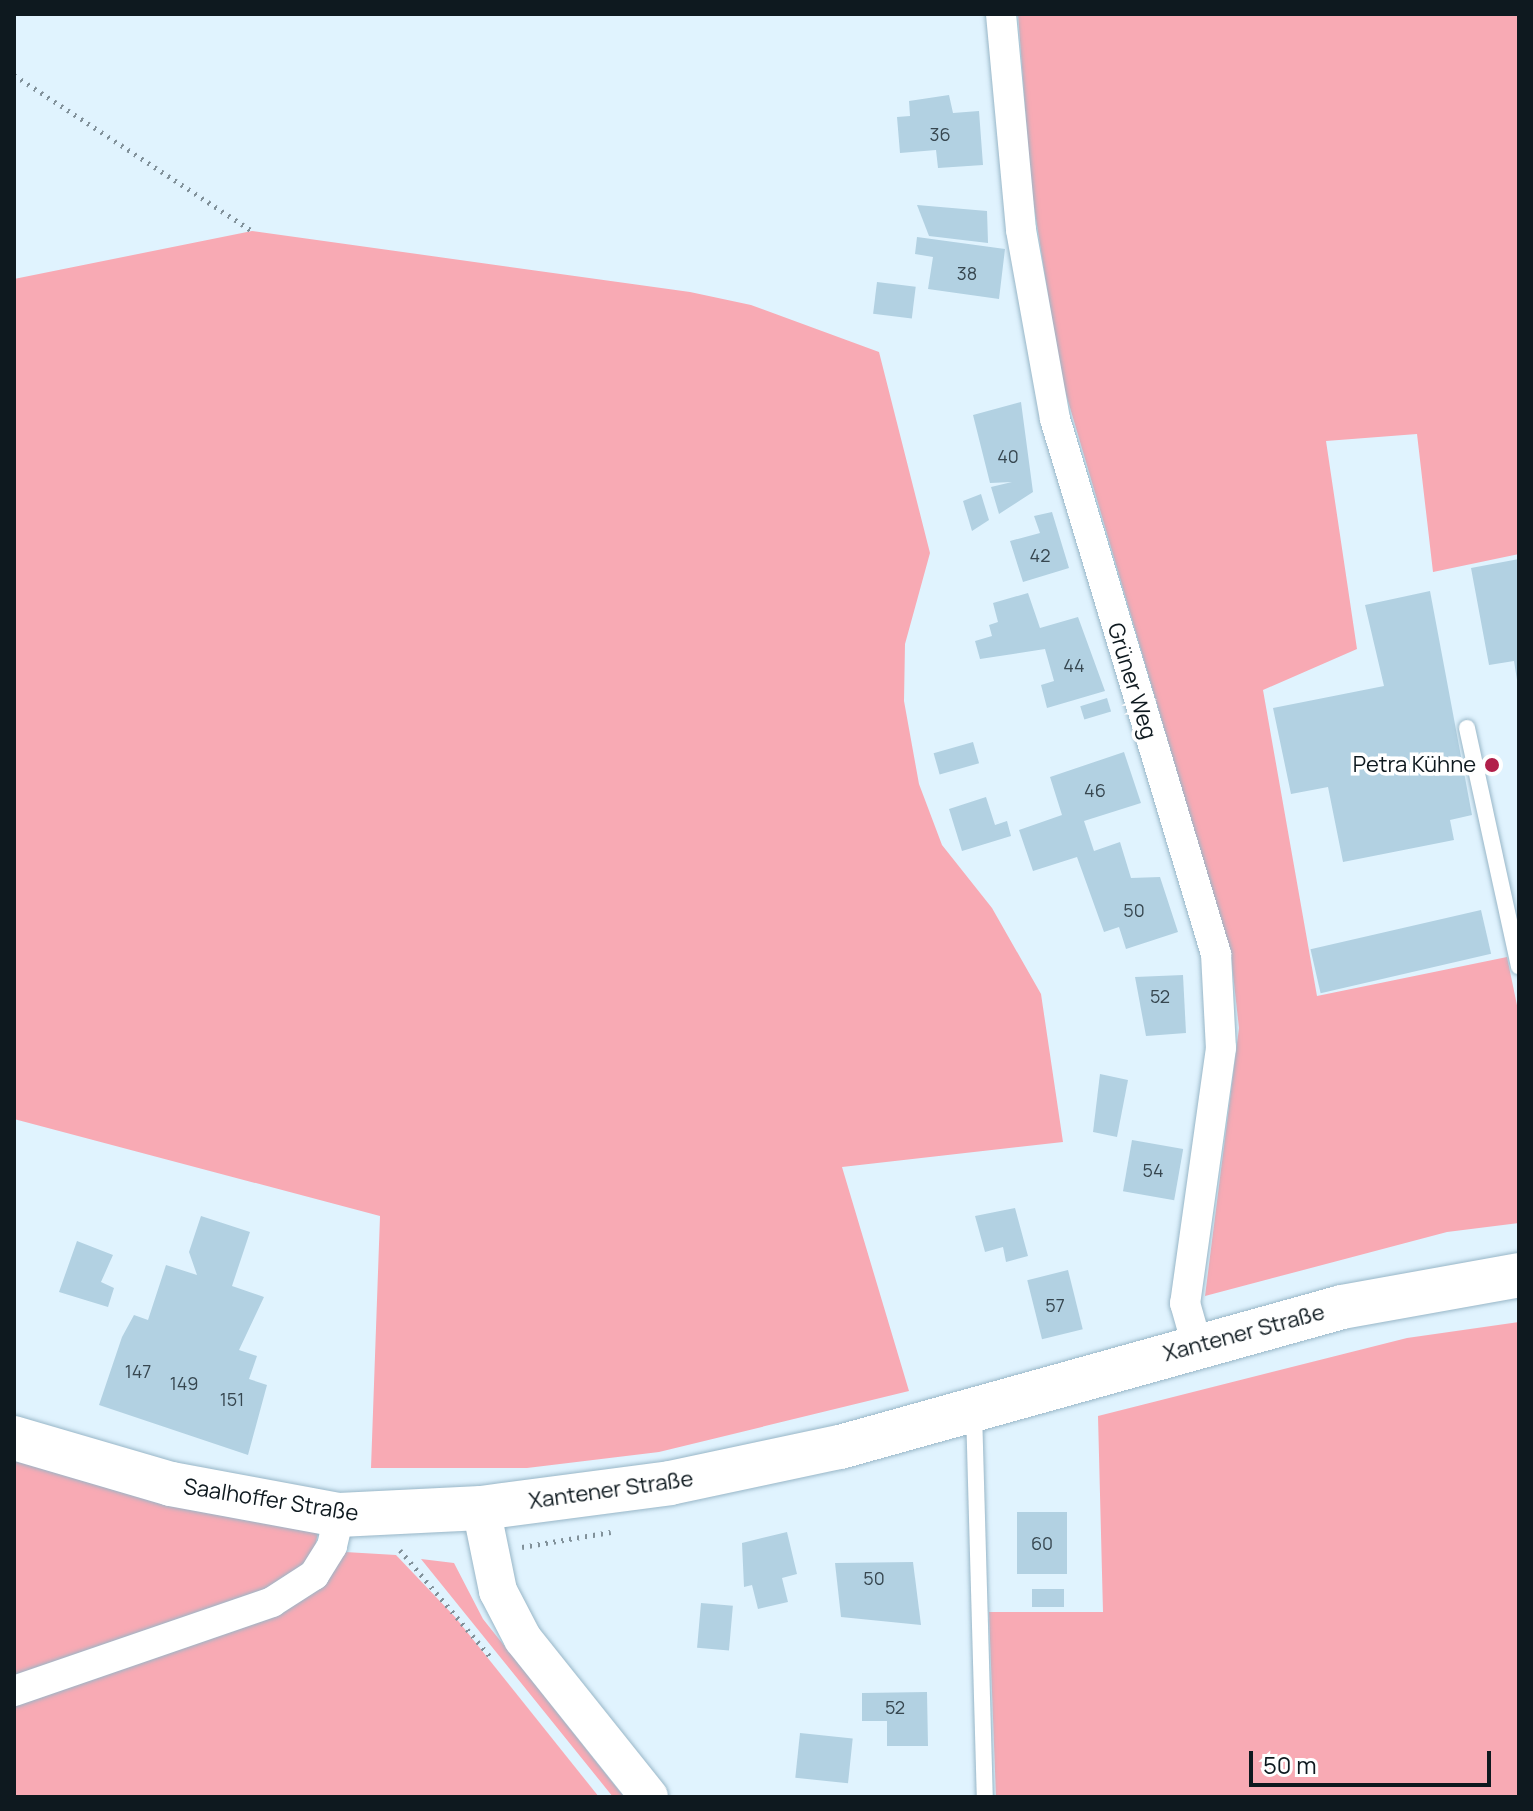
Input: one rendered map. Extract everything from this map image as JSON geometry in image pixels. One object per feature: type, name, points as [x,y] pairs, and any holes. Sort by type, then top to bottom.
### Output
[{"type":"main road","name":"Xantener Straße","points":[[481,1508],[670,1483],[974,1409],[1342,1307],[1519,1275]]},
{"type":"main road","name":"Saalhoffer Straße","points":[[14,1438],[171,1484],[339,1515],[481,1508]]},
{"type":"street","name":"Grüner Weg","points":[[1001,14],[1021,230],[1055,419],[1221,985],[1221,1048],[1185,1303],[1197,1345]]},
{"type":"street","points":[[481,1508],[498,1591],[523,1639],[649,1797]]},
{"type":"street","points":[[14,1691],[272,1602],[314,1575],[332,1546],[339,1515]]},
{"type":"lane","points":[[1467,728],[1519,966]]},
{"type":"lane","points":[[974,1409],[985,1797]]},
{"type":"path","points":[[14,75],[252,231]]},
{"type":"shaded area","points":[[1018,14],[1519,14],[1519,554],[1433,572],[1417,434],[1326,441],[1357,649],[1263,690],[1317,996],[1507,957],[1519,1015],[1519,1223],[1447,1232],[1205,1296],[1239,1028],[1231,956],[1061,377],[1031,187]]},
{"type":"shaded area","points":[[252,231],[690,292],[751,305],[879,352],[930,553],[905,644],[904,701],[919,784],[942,845],[992,908],[1041,994],[1063,1142],[842,1167],[909,1391],[659,1452],[527,1468],[371,1468],[380,1216],[14,1119],[14,279]]},
{"type":"shaded area","points":[[1519,1322],[1519,1797],[996,1797],[989,1612],[1103,1612],[1098,1416],[1407,1338]]},
{"type":"shaded area","points":[[14,1457],[318,1532],[313,1559],[279,1589],[14,1678]]},
{"type":"shaded area","points":[[345,1552],[396,1555],[455,1617],[599,1797],[14,1797],[14,1703]]},
{"type":"shaded area","points":[[421,1559],[454,1563],[483,1619],[624,1797],[613,1797]]},
{"type":"building","points":[[949,95],[953,113],[979,111],[983,165],[938,168],[936,150],[900,153],[897,117],[910,116],[909,101]]},
{"type":"building","points":[[917,205],[987,211],[988,243],[929,236]]},
{"type":"building","points":[[917,237],[1005,249],[999,299],[928,289],[933,257],[915,254]]},
{"type":"building","points":[[877,282],[916,287],[912,319],[873,314]]},
{"type":"building","points":[[1021,402],[1033,492],[999,514],[991,487],[1012,482],[990,483],[973,415]]},
{"type":"building","points":[[981,494],[989,520],[972,531],[963,501]]},
{"type":"building","points":[[1052,512],[1069,568],[1023,582],[1010,541],[1040,533],[1034,516]]},
{"type":"building","points":[[1519,559],[1517,680],[1514,661],[1489,665],[1471,568]]},
{"type":"building","points":[[1430,591],[1472,815],[1450,820],[1454,840],[1343,862],[1328,787],[1291,794],[1273,708],[1384,686],[1365,605]]},
{"type":"building","points":[[1028,593],[1040,628],[1078,617],[1105,691],[1047,708],[1041,685],[1054,681],[1045,649],[980,659],[975,641],[992,636],[989,625],[998,622],[993,603]]},
{"type":"building","points":[[1107,698],[1111,711],[1084,720],[1080,706]]},
{"type":"building","points":[[973,742],[979,763],[940,774],[934,753]]},
{"type":"building","points":[[1124,752],[1141,803],[1084,821],[1094,851],[1120,842],[1131,878],[1160,877],[1178,932],[1126,949],[1119,927],[1104,932],[1077,857],[1033,871],[1019,830],[1062,815],[1050,777]]},
{"type":"building","points":[[986,797],[995,825],[1007,821],[1011,836],[962,851],[949,809]]},
{"type":"building","points":[[1481,910],[1491,954],[1321,993],[1310,949]]},
{"type":"building","points":[[1183,975],[1186,1033],[1146,1036],[1135,977]]},
{"type":"building","points":[[1100,1074],[1128,1080],[1117,1137],[1093,1132]]},
{"type":"building","points":[[1132,1140],[1183,1149],[1174,1200],[1123,1191]]},
{"type":"building","points":[[1015,1208],[1028,1256],[1006,1262],[1003,1247],[985,1252],[975,1216]]},
{"type":"building","points":[[201,1216],[250,1232],[232,1286],[264,1297],[239,1350],[257,1356],[249,1379],[267,1385],[248,1455],[99,1405],[122,1337],[134,1315],[148,1320],[166,1265],[197,1275],[189,1252]]},
{"type":"building","points":[[77,1241],[113,1255],[101,1282],[114,1288],[108,1307],[59,1292]]},
{"type":"building","points":[[1068,1270],[1083,1329],[1042,1339],[1027,1280]]},
{"type":"building","points":[[1017,1512],[1067,1512],[1067,1574],[1017,1574]]},
{"type":"building","points":[[787,1532],[797,1574],[782,1578],[788,1602],[758,1609],[752,1585],[744,1587],[742,1543]]},
{"type":"building","points":[[913,1562],[921,1625],[841,1617],[835,1563]]},
{"type":"building","points":[[1032,1589],[1064,1589],[1064,1607],[1032,1607]]},
{"type":"building","points":[[701,1603],[733,1606],[729,1651],[697,1648]]},
{"type":"building","points":[[927,1692],[928,1746],[887,1746],[887,1721],[862,1721],[862,1693]]},
{"type":"building","points":[[800,1733],[853,1739],[848,1783],[795,1778]]},
{"type":"place","name":"Petra Kühne","points":[[1492,765]]}]
